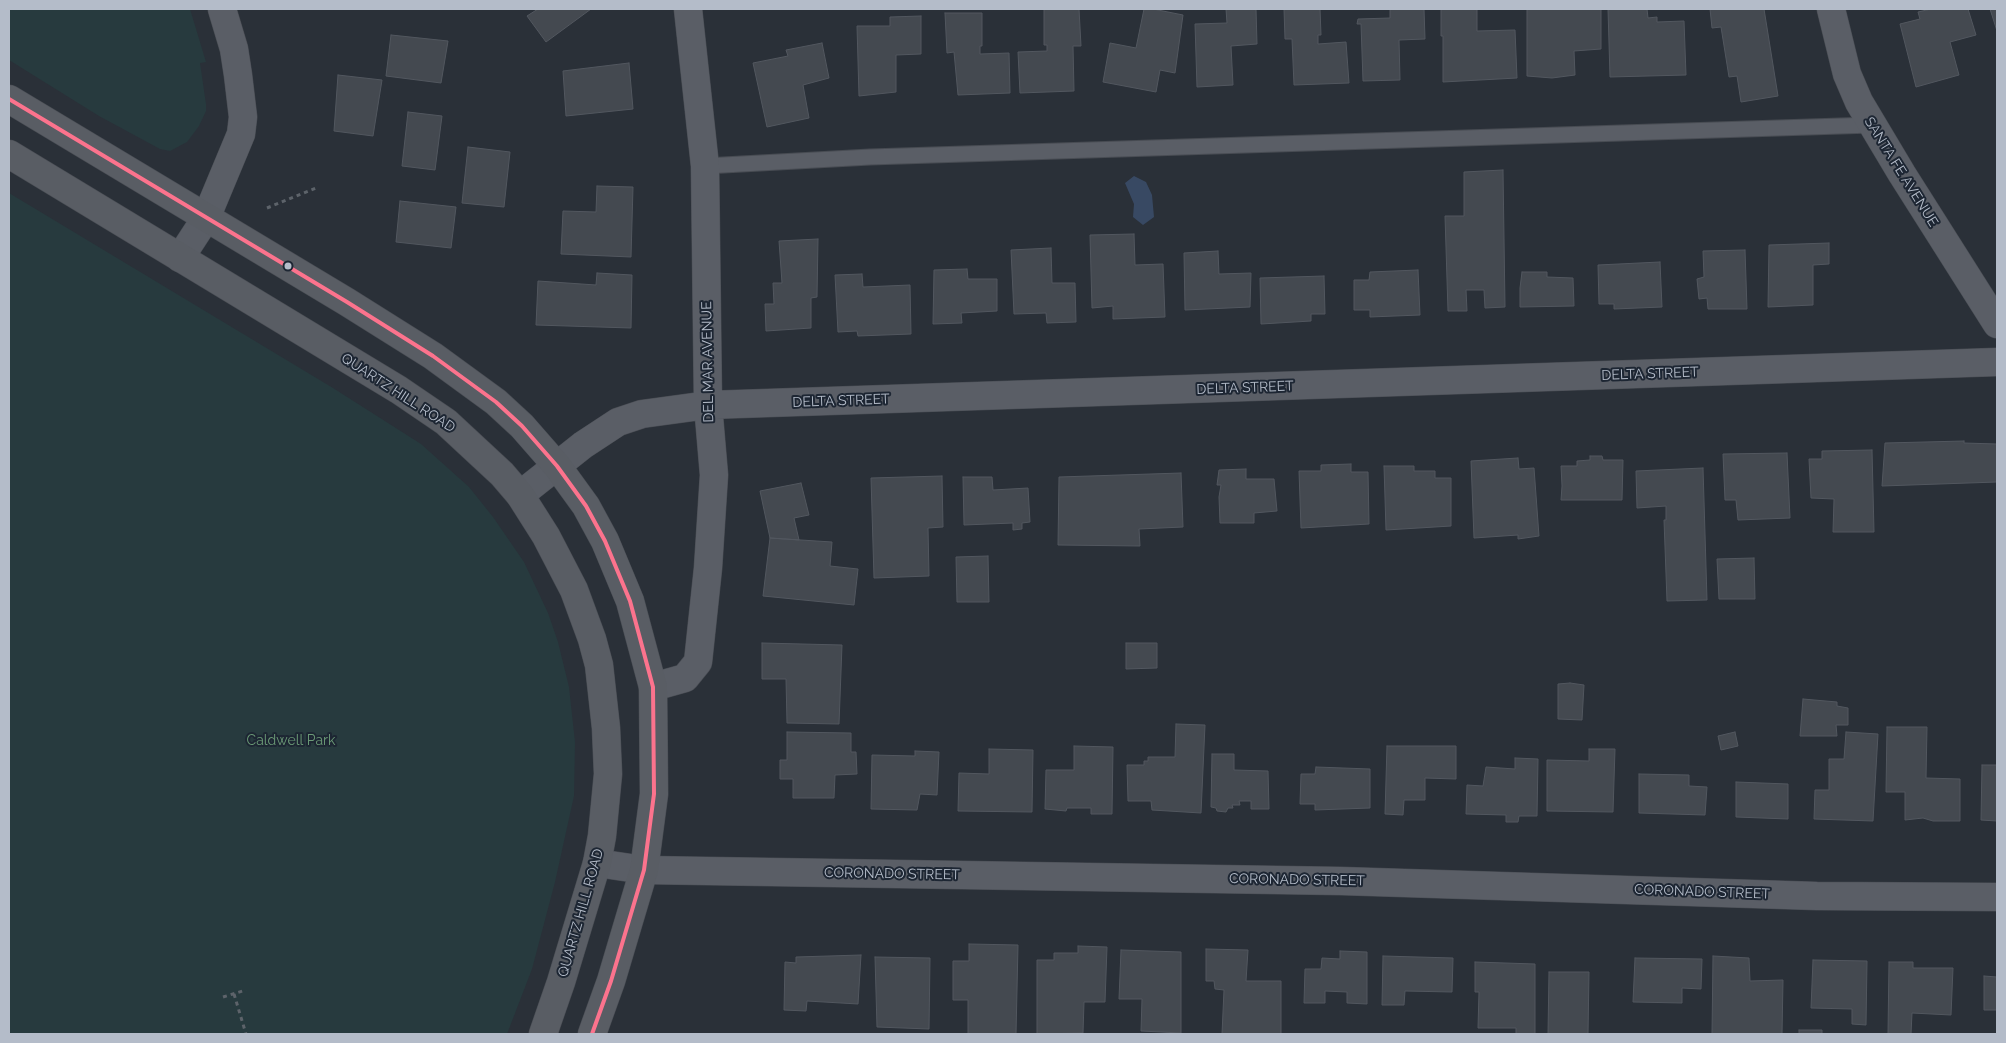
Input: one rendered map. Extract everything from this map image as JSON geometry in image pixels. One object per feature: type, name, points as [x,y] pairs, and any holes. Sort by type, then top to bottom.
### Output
[{"type":"main road","points":[[9,99],[434,356],[496,402],[522,426],[557,466],[586,506],[623,580],[653,687],[654,794],[644,870],[611,980],[592,1034]]},
{"type":"main road","name":"QUARTZ HILL ROAD","points":[[9,154],[399,390],[446,422],[480,453],[520,495],[546,536],[574,590],[586,620],[598,665],[606,728],[608,774],[602,836],[597,863],[561,982],[543,1034]]},
{"type":"street","points":[[180,258],[206,218],[241,134],[243,117],[234,49],[222,9]]},
{"type":"street","name":"DEL MAR AVENUE","points":[[653,687],[685,678],[698,662],[708,568],[714,475],[708,404],[705,166],[688,9]]},
{"type":"street","name":"SANTA FE AVENUE","points":[[1831,9],[1847,74],[1859,102],[1907,183],[1997,324]]},
{"type":"street","name":"DELTA STREET","points":[[520,495],[597,435],[630,416],[708,404],[1997,362]]},
{"type":"street","name":"CORONADO STREET","points":[[597,863],[644,870],[1341,881],[1817,896],[1997,897]]},
{"type":"lane","points":[[705,166],[880,157],[1872,125]]},
{"type":"path","points":[[268,208],[316,188]]},
{"type":"path","points":[[223,997],[246,990]]},
{"type":"path","points":[[234,994],[246,1034]]},
{"type":"green space","points":[[9,9],[190,9],[206,62],[200,63],[206,111],[199,126],[187,142],[170,151],[160,149],[99,116],[9,60]]},
{"type":"green space","name":"Caldwell Park","points":[[9,193],[333,388],[421,444],[469,487],[493,517],[524,562],[548,613],[558,642],[569,687],[575,742],[574,796],[555,882],[532,969],[507,1034],[9,1034]]},
{"type":"water","points":[[1134,176],[1146,182],[1152,195],[1154,217],[1143,225],[1133,217],[1134,204],[1125,183]]},
{"type":"building","points":[[538,9],[591,9],[546,42],[527,16]]},
{"type":"building","points":[[1044,9],[1079,9],[1081,46],[1073,46],[1074,91],[1020,93],[1018,52],[1047,51],[1047,45],[1044,45]]},
{"type":"building","points":[[1144,9],[1183,15],[1175,73],[1160,70],[1156,92],[1103,82],[1110,43],[1136,48]]},
{"type":"building","points":[[1226,9],[1256,9],[1257,44],[1231,46],[1233,85],[1197,87],[1195,24],[1227,23]]},
{"type":"building","points":[[1284,9],[1320,9],[1321,35],[1318,35],[1318,44],[1346,42],[1349,83],[1294,85],[1292,39],[1285,39]]},
{"type":"building","points":[[1390,9],[1424,9],[1425,39],[1399,40],[1400,80],[1363,81],[1361,24],[1357,24],[1358,19],[1390,18]]},
{"type":"building","points":[[1441,9],[1477,9],[1477,31],[1515,30],[1517,78],[1443,82]]},
{"type":"building","points":[[1527,9],[1601,9],[1601,49],[1574,51],[1575,75],[1552,78],[1527,76]]},
{"type":"building","points":[[1608,9],[1647,9],[1648,18],[1657,17],[1657,22],[1684,21],[1686,75],[1610,77]]},
{"type":"building","points":[[1710,9],[1764,9],[1778,96],[1741,102],[1737,76],[1729,77],[1721,27],[1712,28]]},
{"type":"building","points":[[1931,9],[1968,9],[1976,35],[1950,42],[1959,75],[1916,87],[1900,24],[1920,19],[1918,12]]},
{"type":"building","points":[[1990,9],[1997,9],[1997,31]]},
{"type":"building","points":[[945,13],[982,13],[982,46],[980,46],[980,54],[1009,53],[1010,93],[958,95],[954,52],[947,53]]},
{"type":"building","points":[[921,16],[921,54],[896,55],[896,92],[859,96],[857,26],[890,26],[890,17]]},
{"type":"building","points":[[391,35],[448,41],[441,83],[386,76]]},
{"type":"building","points":[[822,43],[829,78],[803,85],[809,118],[767,127],[753,63],[788,56],[786,50]]},
{"type":"building","points":[[629,63],[633,109],[566,116],[563,71]]},
{"type":"building","points":[[338,75],[382,80],[373,136],[334,131]]},
{"type":"building","points":[[408,112],[442,116],[435,170],[402,166]]},
{"type":"building","points":[[468,147],[510,152],[504,207],[462,203]]},
{"type":"building","points":[[1503,170],[1505,307],[1485,308],[1484,290],[1466,290],[1467,311],[1448,311],[1445,216],[1464,216],[1464,172]]},
{"type":"building","points":[[597,186],[633,187],[631,257],[561,254],[563,211],[596,212]]},
{"type":"building","points":[[400,201],[456,207],[451,248],[396,242]]},
{"type":"building","points":[[1134,234],[1135,265],[1163,264],[1165,317],[1113,319],[1113,306],[1092,308],[1090,235]]},
{"type":"building","points":[[818,239],[817,297],[811,298],[811,328],[766,331],[765,304],[774,304],[773,283],[782,283],[779,241]]},
{"type":"building","points":[[1829,243],[1829,264],[1813,265],[1813,305],[1768,307],[1769,245]]},
{"type":"building","points":[[1051,248],[1052,283],[1075,283],[1076,322],[1047,323],[1046,313],[1014,314],[1011,250]]},
{"type":"building","points":[[1745,250],[1747,309],[1708,309],[1707,298],[1699,299],[1697,279],[1704,277],[1703,251]]},
{"type":"building","points":[[1218,251],[1219,274],[1251,273],[1250,307],[1185,310],[1184,253]]},
{"type":"building","points":[[1660,262],[1662,307],[1614,309],[1614,304],[1599,304],[1598,265]]},
{"type":"building","points":[[967,269],[968,279],[997,279],[997,311],[961,313],[962,323],[933,324],[934,270]]},
{"type":"building","points":[[1418,270],[1420,315],[1370,317],[1370,310],[1354,310],[1354,280],[1369,280],[1370,272]]},
{"type":"building","points":[[1522,272],[1547,272],[1547,277],[1573,278],[1574,306],[1520,307]]},
{"type":"building","points":[[597,273],[632,275],[631,328],[536,325],[538,281],[596,285]]},
{"type":"building","points":[[862,274],[863,287],[910,285],[911,334],[858,336],[857,331],[838,332],[835,275]]},
{"type":"building","points":[[1324,276],[1325,314],[1311,314],[1311,321],[1261,324],[1260,278]]},
{"type":"building","points":[[1964,441],[1964,443],[1997,444],[1997,482],[1882,486],[1885,443]]},
{"type":"building","points":[[1872,450],[1874,532],[1833,532],[1834,499],[1811,498],[1809,459],[1822,459],[1822,451]]},
{"type":"building","points":[[1787,453],[1790,518],[1738,520],[1736,500],[1725,500],[1723,454]]},
{"type":"building","points":[[1590,456],[1602,456],[1603,460],[1623,460],[1622,500],[1561,500],[1561,466],[1577,466],[1577,461],[1590,460]]},
{"type":"building","points":[[1518,458],[1519,469],[1534,468],[1539,536],[1518,539],[1518,535],[1474,538],[1471,461]]},
{"type":"building","points":[[1351,464],[1351,472],[1368,472],[1369,524],[1301,528],[1299,471],[1321,471],[1321,465]]},
{"type":"building","points":[[1384,466],[1414,466],[1414,471],[1435,471],[1435,478],[1451,478],[1451,526],[1386,530]]},
{"type":"building","points":[[1703,468],[1707,600],[1667,601],[1664,520],[1666,520],[1666,506],[1637,508],[1636,471]]},
{"type":"building","points":[[1246,469],[1246,479],[1274,479],[1277,511],[1254,513],[1254,523],[1220,523],[1219,497],[1221,485],[1217,485],[1219,470]]},
{"type":"building","points":[[1181,473],[1183,527],[1139,529],[1140,546],[1058,545],[1059,477]]},
{"type":"building","points":[[942,476],[943,527],[928,528],[929,576],[874,578],[871,478]]},
{"type":"building","points":[[963,477],[992,477],[993,490],[1028,488],[1030,522],[1022,523],[1022,529],[1013,530],[1013,523],[964,525]]},
{"type":"building","points":[[801,483],[809,515],[794,518],[799,540],[770,538],[760,491]]},
{"type":"building","points":[[770,538],[832,542],[830,566],[858,569],[854,605],[763,596]]},
{"type":"building","points":[[988,556],[989,602],[957,602],[956,557]]},
{"type":"building","points":[[1754,558],[1755,599],[1719,599],[1717,559]]},
{"type":"building","points":[[762,643],[842,645],[839,724],[787,723],[786,679],[762,679]]},
{"type":"building","points":[[1126,643],[1157,643],[1157,668],[1126,669]]},
{"type":"building","points":[[1558,684],[1584,685],[1582,720],[1558,719]]},
{"type":"building","points":[[1803,699],[1837,702],[1837,706],[1848,708],[1848,725],[1836,725],[1837,736],[1800,736]]},
{"type":"building","points":[[1176,724],[1205,725],[1201,813],[1152,810],[1151,801],[1128,801],[1127,765],[1144,765],[1144,761],[1148,761],[1148,757],[1175,757]]},
{"type":"building","points":[[1887,727],[1927,727],[1926,778],[1960,779],[1960,821],[1933,821],[1923,818],[1905,820],[1905,792],[1886,792]]},
{"type":"building","points":[[787,732],[851,733],[851,752],[856,752],[857,774],[835,775],[834,798],[793,798],[793,779],[780,779],[780,760],[787,760]]},
{"type":"building","points":[[1735,732],[1738,746],[1721,750],[1718,736]]},
{"type":"building","points":[[1846,732],[1878,734],[1873,821],[1814,819],[1815,790],[1829,790],[1829,759],[1844,759]]},
{"type":"building","points":[[1074,746],[1113,747],[1112,814],[1091,814],[1091,808],[1067,808],[1066,811],[1045,809],[1046,770],[1074,770]]},
{"type":"building","points":[[1387,746],[1456,746],[1456,779],[1425,778],[1425,800],[1404,800],[1403,815],[1385,814]]},
{"type":"building","points":[[989,749],[1033,750],[1032,812],[958,811],[959,773],[989,774]]},
{"type":"building","points":[[1589,749],[1615,749],[1613,812],[1547,811],[1547,760],[1589,761]]},
{"type":"building","points":[[915,751],[939,752],[937,795],[920,794],[917,810],[871,809],[872,755],[915,756]]},
{"type":"building","points":[[1212,754],[1234,754],[1234,770],[1268,771],[1269,809],[1251,809],[1251,801],[1239,801],[1240,805],[1232,805],[1233,808],[1228,808],[1226,812],[1217,811],[1216,808],[1211,807]]},
{"type":"building","points":[[1515,758],[1538,759],[1537,816],[1519,816],[1518,822],[1506,822],[1506,815],[1466,814],[1467,785],[1483,786],[1486,767],[1515,769]]},
{"type":"building","points":[[1982,765],[1997,765],[1997,821],[1981,820]]},
{"type":"building","points":[[1316,767],[1370,769],[1370,808],[1315,810],[1315,804],[1300,804],[1301,774],[1315,774]]},
{"type":"building","points":[[1639,774],[1689,775],[1689,786],[1707,787],[1705,815],[1639,813]]},
{"type":"building","points":[[1736,782],[1788,784],[1788,819],[1736,817]]},
{"type":"building","points":[[969,944],[1018,945],[1016,1034],[968,1034],[968,1000],[953,1000],[953,961],[969,961]]},
{"type":"building","points":[[1078,946],[1107,947],[1105,1002],[1084,1002],[1083,1033],[1037,1034],[1037,960],[1054,960],[1054,953],[1078,953]]},
{"type":"building","points":[[1206,949],[1248,950],[1246,981],[1281,981],[1281,1034],[1222,1034],[1224,990],[1215,989],[1214,981],[1206,981]]},
{"type":"building","points":[[1121,950],[1181,952],[1181,1033],[1141,1031],[1142,999],[1119,999]]},
{"type":"building","points":[[1340,951],[1367,952],[1367,1004],[1347,1003],[1347,992],[1325,991],[1325,1003],[1304,1003],[1305,969],[1321,969],[1322,958],[1340,959]]},
{"type":"building","points":[[861,955],[858,1004],[807,1001],[806,1011],[784,1010],[785,962],[796,963],[796,957]]},
{"type":"building","points":[[1383,956],[1453,958],[1452,992],[1405,991],[1404,1005],[1382,1005]]},
{"type":"building","points":[[1713,956],[1749,958],[1750,981],[1783,980],[1782,1034],[1712,1034]]},
{"type":"building","points":[[875,957],[930,958],[929,1029],[877,1027]]},
{"type":"building","points":[[1635,958],[1702,959],[1701,989],[1682,988],[1682,1003],[1633,1002]]},
{"type":"building","points":[[1813,960],[1867,961],[1866,1025],[1852,1024],[1852,1009],[1811,1008]]},
{"type":"building","points":[[1475,962],[1535,964],[1535,1034],[1516,1034],[1516,1028],[1478,1028],[1479,992],[1475,992]]},
{"type":"building","points":[[1889,962],[1913,962],[1913,968],[1953,968],[1951,1015],[1912,1013],[1911,1034],[1888,1034]]},
{"type":"building","points":[[1549,972],[1589,972],[1588,1034],[1548,1034]]},
{"type":"building","points":[[1984,976],[1997,977],[1997,1010],[1984,1010]]},
{"type":"building","points":[[1799,1030],[1822,1030],[1822,1034],[1799,1034]]},
{"type":"transit line","points":[[9,99],[347,302],[433,356],[496,402],[522,426],[557,466],[586,506],[605,541],[630,601],[653,687],[654,794],[644,870],[611,981],[592,1034]]}]
